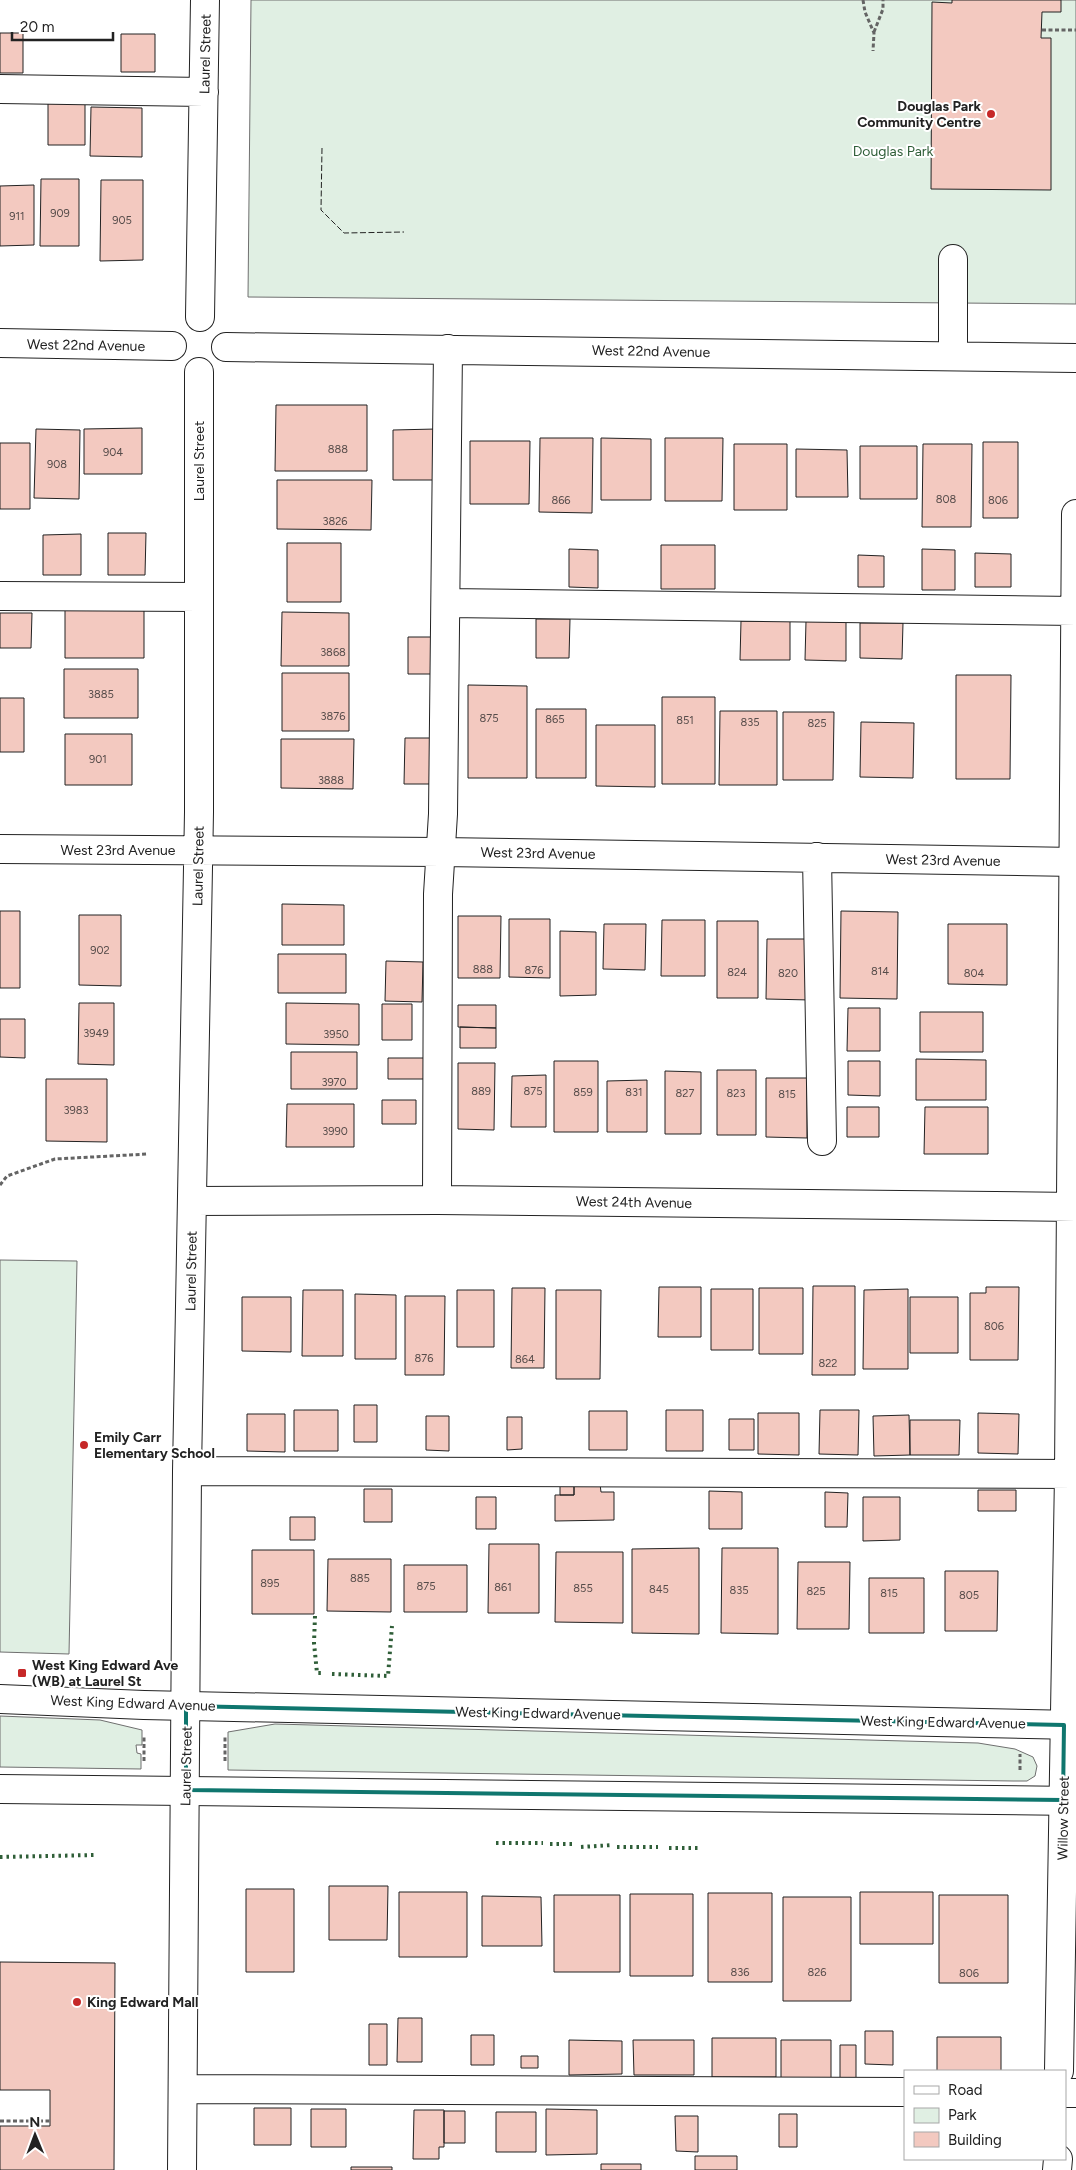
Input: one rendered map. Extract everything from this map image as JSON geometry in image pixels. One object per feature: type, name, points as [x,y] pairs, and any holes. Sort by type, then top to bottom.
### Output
[{"type":"street","name":"Laurel Street","points":[[200,317],[205,0]]},
{"type":"street","points":[[0,89],[204,92]]},
{"type":"street","points":[[953,259],[954,355]]},
{"type":"street","points":[[200,317],[210,320],[219,326],[224,336],[226,347],[218,364],[209,370],[199,372],[180,365],[174,356],[172,346],[173,335],[180,326],[189,320],[200,317]]},
{"type":"street","name":"West 22nd Avenue","points":[[0,343],[172,346]]},
{"type":"street","name":"West 22nd Avenue","points":[[226,347],[1076,358]]},
{"type":"street","points":[[437,1200],[438,894],[441,852],[446,603],[448,349]]},
{"type":"street","name":"Laurel Street","points":[[182,2170],[187,1471],[198,850],[199,372]]},
{"type":"street","name":"Willow Street","points":[[1059,2070],[1070,1725],[1076,514]]},
{"type":"street","points":[[0,596],[199,598]]},
{"type":"street","points":[[446,603],[1076,611]]},
{"type":"street","name":"West 23rd Avenue","points":[[0,849],[441,852],[1075,862]]},
{"type":"street","points":[[817,857],[822,1141]]},
{"type":"street","name":"West 24th Avenue","points":[[192,1201],[437,1200],[1073,1207]]},
{"type":"street","points":[[187,1471],[1072,1474]]},
{"type":"street","name":"West King Edward Avenue","points":[[0,1699],[186,1706],[1070,1725]]},
{"type":"street","points":[[0,1789],[1069,1800]]},
{"type":"street","points":[[183,2089],[904,2092]]},
{"type":"path","points":[[863,0],[865,12],[874,33]]},
{"type":"path","points":[[873,51],[874,33],[883,9],[883,0]]},
{"type":"path","points":[[1042,30],[1076,30]]},
{"type":"path","points":[[0,1185],[6,1176],[55,1159],[148,1154]]},
{"type":"path","points":[[144,1729],[144,1768]]},
{"type":"path","points":[[225,1734],[225,1770]]},
{"type":"path","points":[[1020,1751],[1020,1773]]},
{"type":"path","points":[[0,2122],[50,2121]]},
{"type":"highlighted area","points":[[186,1706],[1064,1725],[1063,1800],[186,1790]]},
{"type":"green space","name":"Douglas Park","points":[[251,0],[1076,0],[1076,304],[248,297]]},
{"type":"green space","points":[[0,1260],[77,1261],[69,1654],[0,1652]]},
{"type":"green space","points":[[0,1716],[100,1720],[142,1730],[142,1745],[136,1745],[137,1753],[141,1754],[141,1769],[0,1767]]},
{"type":"green space","points":[[275,1724],[978,1743],[1015,1749],[1033,1757],[1037,1766],[1035,1776],[1027,1781],[228,1770],[228,1732]]},
{"type":"building","name":"Douglas Park Community Centre","points":[[952,0],[1061,0],[1061,12],[1042,12],[1041,38],[1051,38],[1051,190],[931,189],[932,2],[952,3]]},
{"type":"building","points":[[0,33],[23,33],[23,73],[0,73]]},
{"type":"building","points":[[121,34],[155,34],[155,72],[121,72]]},
{"type":"building","points":[[48,103],[85,104],[85,145],[48,145]]},
{"type":"building","points":[[91,107],[142,108],[142,157],[90,156]]},
{"type":"building","points":[[41,179],[79,179],[79,246],[40,246]]},
{"type":"building","points":[[101,180],[143,180],[143,260],[100,261]]},
{"type":"building","points":[[34,185],[34,245],[0,246],[0,186]]},
{"type":"building","points":[[276,405],[367,405],[367,471],[275,471]]},
{"type":"building","points":[[142,428],[142,474],[84,474],[84,429]]},
{"type":"building","points":[[36,429],[80,430],[79,499],[34,498]]},
{"type":"building","points":[[436,429],[435,480],[393,480],[393,430]]},
{"type":"building","points":[[540,438],[593,438],[592,513],[539,512]]},
{"type":"building","points":[[601,438],[651,439],[651,500],[601,500]]},
{"type":"building","points":[[665,438],[723,438],[722,501],[665,501]]},
{"type":"building","points":[[470,441],[530,441],[529,504],[470,504]]},
{"type":"building","points":[[983,442],[1018,442],[1018,518],[983,518]]},
{"type":"building","points":[[0,443],[30,443],[30,509],[0,509]]},
{"type":"building","points":[[734,444],[787,444],[787,510],[734,510]]},
{"type":"building","points":[[923,444],[972,444],[971,527],[922,527]]},
{"type":"building","points":[[860,446],[917,446],[917,499],[860,499]]},
{"type":"building","points":[[796,449],[847,450],[848,497],[796,497]]},
{"type":"building","points":[[277,480],[372,480],[371,530],[277,529]]},
{"type":"building","points":[[108,533],[146,533],[145,575],[108,575]]},
{"type":"building","points":[[81,534],[81,575],[43,575],[43,535]]},
{"type":"building","points":[[287,543],[341,543],[341,602],[287,602]]},
{"type":"building","points":[[661,545],[715,545],[715,589],[661,589]]},
{"type":"building","points":[[569,549],[598,550],[598,588],[569,587]]},
{"type":"building","points":[[922,549],[955,550],[955,590],[922,590]]},
{"type":"building","points":[[975,553],[1011,554],[1011,587],[975,587]]},
{"type":"building","points":[[858,555],[884,556],[884,587],[858,587]]},
{"type":"building","points":[[65,604],[144,604],[144,658],[65,658]]},
{"type":"building","points":[[282,612],[349,613],[349,666],[281,666]]},
{"type":"building","points":[[0,613],[32,613],[31,648],[0,648]]},
{"type":"building","points":[[536,619],[570,619],[569,658],[536,658]]},
{"type":"building","points":[[741,621],[790,621],[790,660],[740,660]]},
{"type":"building","points":[[806,621],[846,621],[846,661],[805,660]]},
{"type":"building","points":[[860,623],[903,623],[902,659],[860,658]]},
{"type":"building","points":[[408,637],[433,637],[433,674],[408,674]]},
{"type":"building","points":[[64,669],[138,669],[138,718],[64,718]]},
{"type":"building","points":[[282,673],[349,673],[349,731],[282,731]]},
{"type":"building","points":[[956,675],[1011,675],[1010,779],[956,779]]},
{"type":"building","points":[[468,685],[527,686],[527,778],[468,778]]},
{"type":"building","points":[[662,697],[715,697],[715,784],[662,784]]},
{"type":"building","points":[[0,698],[24,698],[24,752],[0,752]]},
{"type":"building","points":[[536,709],[586,709],[586,778],[536,778]]},
{"type":"building","points":[[720,711],[777,711],[777,785],[719,785]]},
{"type":"building","points":[[783,712],[834,712],[833,780],[783,780]]},
{"type":"building","points":[[861,722],[914,723],[913,778],[860,777]]},
{"type":"building","points":[[596,725],[655,725],[655,787],[596,786]]},
{"type":"building","points":[[65,734],[132,734],[132,785],[65,785]]},
{"type":"building","points":[[405,738],[434,738],[435,784],[404,784]]},
{"type":"building","points":[[281,739],[354,739],[353,789],[281,788]]},
{"type":"building","points":[[282,904],[344,905],[344,945],[282,945]]},
{"type":"building","points":[[0,911],[20,911],[20,988],[0,988]]},
{"type":"building","points":[[841,911],[898,912],[897,999],[840,998]]},
{"type":"building","points":[[79,915],[121,915],[121,986],[79,985]]},
{"type":"building","points":[[458,916],[501,916],[500,978],[458,978]]},
{"type":"building","points":[[509,919],[550,919],[550,978],[509,977]]},
{"type":"building","points":[[662,920],[705,920],[705,976],[661,976]]},
{"type":"building","points":[[717,921],[758,921],[758,998],[717,998]]},
{"type":"building","points":[[604,924],[646,924],[645,970],[603,969]]},
{"type":"building","points":[[948,924],[1007,924],[1007,985],[948,984]]},
{"type":"building","points":[[560,931],[596,932],[596,995],[560,996]]},
{"type":"building","points":[[767,939],[812,939],[811,1000],[766,999]]},
{"type":"building","points":[[278,954],[346,954],[346,993],[278,993]]},
{"type":"building","points":[[386,961],[423,962],[422,1002],[385,1001]]},
{"type":"building","points":[[79,1003],[114,1003],[114,1065],[78,1064]]},
{"type":"building","points":[[286,1003],[359,1004],[359,1045],[286,1044]]},
{"type":"building","points":[[382,1004],[412,1004],[412,1040],[382,1040]]},
{"type":"building","points":[[458,1005],[496,1005],[496,1028],[458,1027]]},
{"type":"building","points":[[848,1008],[880,1008],[880,1051],[847,1051]]},
{"type":"building","points":[[920,1012],[983,1012],[983,1052],[920,1052]]},
{"type":"building","points":[[0,1019],[25,1019],[25,1058],[0,1057]]},
{"type":"building","points":[[460,1027],[496,1028],[496,1048],[460,1048]]},
{"type":"building","points":[[291,1052],[357,1052],[357,1089],[291,1089]]},
{"type":"building","points":[[388,1058],[425,1058],[425,1079],[388,1079]]},
{"type":"building","points":[[916,1059],[986,1060],[986,1100],[916,1100]]},
{"type":"building","points":[[554,1061],[598,1061],[598,1132],[554,1132]]},
{"type":"building","points":[[848,1061],[880,1061],[880,1096],[848,1095]]},
{"type":"building","points":[[458,1063],[495,1063],[494,1130],[458,1129]]},
{"type":"building","points":[[717,1070],[756,1070],[756,1135],[717,1135]]},
{"type":"building","points":[[665,1071],[701,1072],[701,1134],[665,1134]]},
{"type":"building","points":[[546,1075],[546,1127],[511,1127],[512,1076]]},
{"type":"building","points":[[766,1078],[807,1078],[807,1138],[766,1137]]},
{"type":"building","points":[[46,1079],[107,1079],[107,1142],[46,1141]]},
{"type":"building","points":[[647,1080],[647,1132],[607,1132],[607,1081]]},
{"type":"building","points":[[382,1100],[416,1100],[416,1124],[382,1124]]},
{"type":"building","points":[[287,1104],[354,1104],[354,1147],[286,1147]]},
{"type":"building","points":[[847,1107],[879,1107],[879,1137],[847,1137]]},
{"type":"building","points":[[925,1107],[988,1107],[988,1154],[924,1154]]},
{"type":"building","points":[[813,1286],[855,1286],[855,1375],[812,1375]]},
{"type":"building","points":[[659,1287],[701,1287],[701,1337],[658,1337]]},
{"type":"building","points":[[986,1287],[1019,1287],[1018,1360],[970,1360],[970,1293],[986,1293]]},
{"type":"building","points":[[512,1288],[545,1288],[544,1368],[511,1368]]},
{"type":"building","points":[[759,1288],[803,1288],[803,1354],[759,1354]]},
{"type":"building","points":[[711,1289],[753,1289],[753,1350],[711,1350]]},
{"type":"building","points":[[908,1289],[908,1369],[863,1369],[864,1290]]},
{"type":"building","points":[[303,1290],[343,1290],[343,1356],[302,1356]]},
{"type":"building","points":[[457,1290],[494,1290],[494,1347],[457,1347]]},
{"type":"building","points":[[556,1290],[601,1290],[600,1379],[556,1379]]},
{"type":"building","points":[[355,1294],[396,1295],[396,1359],[355,1359]]},
{"type":"building","points":[[405,1296],[445,1296],[444,1375],[405,1375]]},
{"type":"building","points":[[242,1297],[291,1297],[291,1352],[242,1351]]},
{"type":"building","points":[[910,1297],[958,1297],[958,1353],[910,1353]]},
{"type":"building","points":[[354,1405],[377,1405],[377,1442],[354,1442]]},
{"type":"building","points":[[294,1410],[338,1410],[338,1451],[294,1451]]},
{"type":"building","points":[[666,1410],[703,1410],[703,1451],[666,1451]]},
{"type":"building","points":[[820,1410],[859,1410],[858,1455],[819,1454]]},
{"type":"building","points":[[589,1411],[627,1411],[627,1450],[589,1450]]},
{"type":"building","points":[[758,1413],[799,1413],[799,1455],[758,1454]]},
{"type":"building","points":[[978,1413],[1019,1414],[1018,1454],[978,1453]]},
{"type":"building","points":[[247,1414],[285,1414],[285,1452],[247,1451]]},
{"type":"building","points":[[909,1415],[910,1455],[874,1456],[873,1416]]},
{"type":"building","points":[[426,1416],[449,1416],[449,1451],[426,1450]]},
{"type":"building","points":[[507,1417],[522,1417],[522,1449],[507,1450]]},
{"type":"building","points":[[729,1419],[754,1419],[754,1450],[729,1450]]},
{"type":"building","points":[[910,1420],[960,1420],[959,1455],[910,1455]]},
{"type":"building","points":[[560,1484],[574,1484],[574,1495],[560,1495]]},
{"type":"building","points":[[574,1484],[600,1484],[601,1492],[614,1492],[614,1520],[555,1521],[555,1495],[574,1495]]},
{"type":"building","points":[[364,1489],[392,1489],[392,1522],[364,1522]]},
{"type":"building","points":[[978,1490],[1016,1490],[1016,1511],[978,1511]]},
{"type":"building","points":[[709,1491],[742,1492],[742,1529],[709,1529]]},
{"type":"building","points":[[825,1492],[848,1493],[847,1527],[825,1527]]},
{"type":"building","points":[[476,1497],[496,1497],[496,1529],[476,1529]]},
{"type":"building","points":[[863,1497],[900,1497],[900,1540],[863,1541]]},
{"type":"building","points":[[290,1517],[315,1517],[315,1540],[290,1540]]},
{"type":"building","points":[[489,1544],[539,1544],[539,1613],[488,1613]]},
{"type":"building","points":[[699,1548],[699,1634],[632,1633],[632,1549]]},
{"type":"building","points":[[722,1548],[778,1548],[778,1634],[721,1633]]},
{"type":"building","points":[[252,1550],[314,1550],[314,1614],[252,1614]]},
{"type":"building","points":[[556,1552],[623,1552],[623,1623],[555,1622]]},
{"type":"building","points":[[328,1559],[391,1559],[391,1612],[327,1611]]},
{"type":"building","points":[[798,1562],[850,1562],[849,1629],[797,1629]]},
{"type":"building","points":[[404,1565],[467,1565],[467,1612],[404,1612]]},
{"type":"building","points":[[945,1571],[998,1571],[997,1631],[945,1631]]},
{"type":"building","points":[[869,1578],[924,1578],[924,1633],[869,1633]]},
{"type":"building","points":[[329,1886],[388,1886],[387,1940],[329,1940]]},
{"type":"building","points":[[246,1889],[294,1889],[294,1972],[246,1972]]},
{"type":"building","points":[[399,1892],[467,1892],[467,1957],[399,1957]]},
{"type":"building","points":[[860,1892],[933,1892],[933,1944],[860,1944]]},
{"type":"building","points":[[708,1893],[772,1893],[772,1982],[708,1982]]},
{"type":"building","points":[[630,1894],[693,1894],[693,1976],[630,1976]]},
{"type":"building","points":[[554,1895],[620,1895],[620,1972],[554,1972]]},
{"type":"building","points":[[939,1895],[1008,1895],[1008,1983],[939,1983]]},
{"type":"building","points":[[482,1896],[541,1897],[542,1946],[482,1946]]},
{"type":"building","points":[[783,1897],[851,1897],[851,2001],[783,2001]]},
{"type":"building","points":[[0,1962],[115,1963],[114,2170],[0,2170],[0,2126],[50,2126],[50,2090],[0,2090]]},
{"type":"building","points":[[398,2018],[422,2018],[422,2062],[397,2062]]},
{"type":"building","points":[[369,2024],[387,2024],[387,2065],[369,2065]]},
{"type":"building","points":[[865,2031],[893,2031],[893,2065],[865,2064]]},
{"type":"building","points":[[471,2035],[494,2035],[494,2065],[471,2065]]},
{"type":"building","points":[[937,2037],[1001,2037],[1001,2070],[937,2070]]},
{"type":"building","points":[[712,2038],[776,2038],[776,2077],[712,2077]]},
{"type":"building","points":[[569,2040],[622,2041],[622,2074],[569,2075]]},
{"type":"building","points":[[633,2040],[694,2040],[694,2075],[634,2075]]},
{"type":"building","points":[[781,2040],[831,2040],[831,2079],[781,2078]]},
{"type":"building","points":[[840,2045],[856,2045],[856,2080],[840,2081]]},
{"type":"building","points":[[521,2056],[538,2056],[538,2068],[521,2068]]},
{"type":"building","points":[[254,2108],[291,2108],[291,2145],[254,2145]]},
{"type":"building","points":[[311,2109],[346,2109],[346,2147],[311,2147]]},
{"type":"building","points":[[546,2109],[597,2110],[597,2154],[546,2155]]},
{"type":"building","points":[[414,2110],[444,2110],[444,2147],[439,2147],[439,2159],[413,2159]]},
{"type":"building","points":[[444,2111],[465,2111],[465,2143],[444,2143]]},
{"type":"building","points":[[496,2112],[536,2112],[536,2152],[496,2152]]},
{"type":"building","points":[[779,2114],[797,2114],[797,2147],[779,2147]]},
{"type":"building","points":[[675,2116],[698,2116],[698,2152],[676,2151]]},
{"type":"building","points":[[695,2156],[737,2156],[737,2170],[695,2170]]},
{"type":"building","points":[[601,2164],[641,2164],[641,2170],[601,2170]]},
{"type":"building","points":[[351,2167],[392,2167],[392,2170],[351,2170]]},
{"type":"hedge","points":[[315,1616],[314,1643],[317,1673],[324,1673]]},
{"type":"hedge","points":[[332,1674],[388,1676],[392,1626]]},
{"type":"hedge","points":[[496,1843],[543,1843]]},
{"type":"hedge","points":[[550,1844],[574,1844]]},
{"type":"hedge","points":[[581,1847],[613,1845]]},
{"type":"hedge","points":[[617,1847],[658,1847]]},
{"type":"hedge","points":[[669,1848],[701,1848]]},
{"type":"hedge","points":[[0,1857],[95,1855]]},
{"type":"fence","points":[[322,148],[321,210],[344,233],[404,232]]},
{"type":"place","name":"Douglas Park Community Centre","points":[[991,114]]},
{"type":"place","name":"Emily Carr Elementary School","points":[[84,1445]]},
{"type":"place","name":"West King Edward Ave (WB) at Laurel St","points":[[22,1673]]},
{"type":"place","name":"King Edward Mall","points":[[77,2002]]}]
